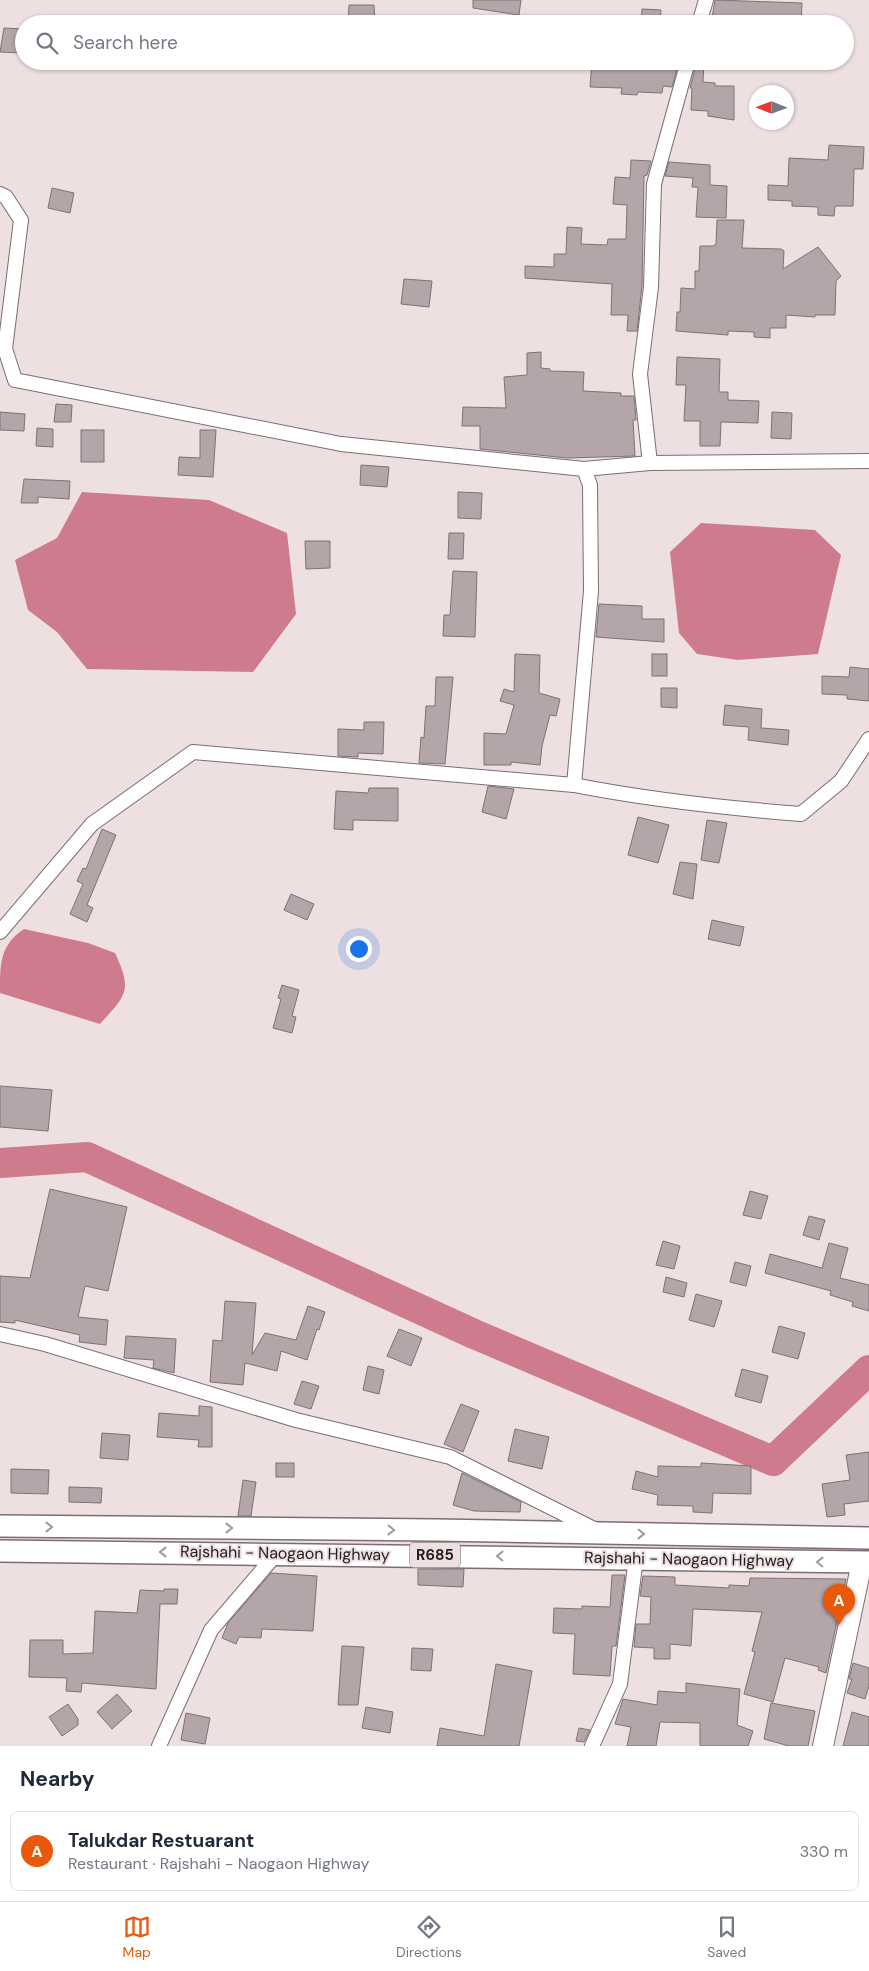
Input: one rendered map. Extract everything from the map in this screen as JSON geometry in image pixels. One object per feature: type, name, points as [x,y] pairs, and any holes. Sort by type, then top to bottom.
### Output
[{"type":"main road","name":"Rajshahi - Naogaon Highway","points":[[0,1526],[869,1538]]},
{"type":"main road","points":[[538,1557],[539,1532]]},
{"type":"main road","name":"Rajshahi - Naogaon Highway","points":[[0,1551],[277,1553],[866,1562]]},
{"type":"main road","points":[[823,1746],[866,1562]]},
{"type":"street","points":[[702,15],[706,0]]},
{"type":"street","points":[[650,463],[640,374],[651,287],[654,184],[686,70]]},
{"type":"street","points":[[0,194],[6,197],[21,220],[5,349],[15,380],[341,444],[584,469],[650,463],[869,461]]},
{"type":"street","points":[[574,785],[591,591],[590,485],[584,469]]},
{"type":"street","points":[[0,932],[92,824],[193,752],[574,785],[628,796],[709,807],[802,814],[841,781],[869,740]]},
{"type":"street","points":[[0,1334],[45,1344],[296,1420],[450,1457],[601,1533]]},
{"type":"street","points":[[159,1746],[211,1630],[277,1553]]},
{"type":"street","points":[[592,1746],[620,1684],[636,1558]]},
{"type":"shaded area","points":[[82,492],[209,500],[287,533],[296,614],[253,672],[87,669],[57,632],[28,610],[15,560],[57,538]]},
{"type":"shaded area","points":[[701,523],[815,530],[841,555],[818,654],[738,660],[697,654],[679,633],[670,552]]},
{"type":"shaded area","points":[[24,929],[88,943],[115,953],[124,976],[124,992],[116,1006],[100,1024],[0,993],[1,964],[6,948],[16,935]]},
{"type":"building","points":[[473,0],[521,0],[519,15],[473,8]]},
{"type":"building","points":[[715,0],[802,3],[801,15],[712,15]]},
{"type":"building","points":[[349,5],[374,5],[375,15],[348,15]]},
{"type":"building","points":[[642,9],[661,10],[661,15],[642,15]]},
{"type":"building","points":[[4,28],[15,29],[15,53],[0,52]]},
{"type":"building","points":[[591,70],[677,70],[672,87],[663,86],[662,93],[638,92],[637,95],[621,94],[622,88],[590,87]]},
{"type":"building","points":[[695,70],[704,70],[703,82],[715,83],[715,86],[734,86],[734,120],[708,116],[708,111],[691,110],[692,88],[690,88]]},
{"type":"building","points":[[829,145],[864,147],[863,169],[854,169],[853,206],[835,206],[834,216],[818,215],[818,207],[792,206],[792,201],[768,200],[768,185],[788,186],[789,158],[828,160]]},
{"type":"building","points":[[631,160],[651,161],[647,175],[644,176],[642,286],[637,331],[627,331],[628,315],[611,315],[612,284],[525,278],[525,266],[554,267],[554,254],[566,254],[567,227],[582,228],[581,244],[607,245],[608,239],[626,239],[627,205],[613,204],[615,177],[630,178]]},
{"type":"building","points":[[669,162],[710,165],[710,185],[727,186],[726,218],[696,217],[698,187],[692,187],[693,178],[665,176]]},
{"type":"building","points":[[52,188],[74,193],[70,213],[48,208]]},
{"type":"building","points":[[717,220],[744,220],[742,248],[781,249],[784,251],[783,269],[818,247],[841,276],[836,281],[835,315],[815,315],[815,317],[786,315],[786,328],[770,328],[770,338],[754,337],[754,332],[728,331],[728,335],[676,331],[677,312],[680,312],[681,288],[695,289],[695,271],[699,271],[700,246],[713,246],[716,244]]},
{"type":"building","points":[[404,279],[432,281],[429,307],[401,304]]},
{"type":"building","points":[[541,352],[541,368],[550,369],[550,371],[584,372],[583,391],[621,393],[621,396],[634,396],[636,420],[633,420],[635,456],[567,458],[480,449],[480,426],[462,426],[463,407],[506,408],[504,377],[527,375],[527,353]]},
{"type":"building","points":[[677,357],[720,359],[719,392],[728,392],[728,400],[759,401],[758,423],[721,422],[720,446],[700,446],[700,421],[684,421],[686,385],[676,385]]},
{"type":"building","points":[[56,404],[72,405],[71,422],[54,422]]},
{"type":"building","points":[[0,412],[25,414],[24,431],[0,430]]},
{"type":"building","points":[[772,412],[792,413],[791,439],[771,438]]},
{"type":"building","points":[[37,428],[53,429],[53,447],[36,446]]},
{"type":"building","points":[[81,430],[104,430],[104,462],[81,462]]},
{"type":"building","points":[[200,430],[216,430],[213,477],[178,475],[179,457],[200,458]]},
{"type":"building","points":[[361,465],[389,467],[387,487],[360,485]]},
{"type":"building","points":[[24,479],[70,481],[69,499],[38,497],[38,503],[21,503]]},
{"type":"building","points":[[458,492],[482,493],[481,519],[458,518]]},
{"type":"building","points":[[449,533],[464,533],[463,559],[448,559]]},
{"type":"building","points":[[305,541],[330,541],[330,568],[306,569]]},
{"type":"building","points":[[453,571],[477,572],[475,637],[443,636],[444,615],[450,615]]},
{"type":"building","points":[[599,604],[642,606],[642,619],[664,619],[664,642],[596,637]]},
{"type":"building","points":[[515,654],[540,655],[539,693],[560,699],[556,716],[550,715],[542,746],[540,765],[511,762],[511,765],[484,765],[484,733],[506,734],[514,705],[500,701],[504,689],[514,692]]},
{"type":"building","points":[[652,654],[667,654],[667,676],[652,676]]},
{"type":"building","points":[[850,667],[869,669],[869,701],[847,699],[847,695],[822,694],[822,676],[849,677]]},
{"type":"building","points":[[436,677],[453,677],[445,764],[419,763],[421,737],[424,738],[426,706],[435,706]]},
{"type":"building","points":[[661,688],[677,688],[677,708],[661,707]]},
{"type":"building","points":[[725,705],[762,709],[761,728],[789,730],[788,745],[748,740],[749,727],[723,725]]},
{"type":"building","points":[[364,722],[384,722],[383,754],[358,753],[358,757],[338,756],[338,729],[364,730]]},
{"type":"building","points":[[488,786],[514,789],[506,819],[482,812]]},
{"type":"building","points":[[369,788],[398,788],[398,821],[353,820],[353,830],[334,829],[336,791],[368,793]]},
{"type":"building","points":[[638,817],[669,825],[658,863],[628,855]]},
{"type":"building","points":[[707,820],[727,823],[719,863],[701,860]]},
{"type":"building","points":[[102,829],[116,835],[87,905],[93,908],[87,922],[70,914],[83,884],[77,881],[83,868],[86,869]]},
{"type":"building","points":[[680,862],[697,864],[693,899],[673,894]]},
{"type":"building","points":[[291,894],[314,904],[307,920],[284,910]]},
{"type":"building","points":[[712,920],[744,927],[740,946],[708,939]]},
{"type":"building","points":[[282,985],[299,990],[292,1016],[296,1017],[292,1033],[273,1028],[281,999],[278,998]]},
{"type":"building","points":[[0,1086],[52,1090],[48,1131],[0,1127]]},
{"type":"building","points":[[50,1189],[127,1207],[108,1291],[85,1286],[78,1317],[108,1320],[106,1345],[79,1342],[80,1335],[15,1320],[15,1323],[0,1322],[0,1276],[30,1278]]},
{"type":"building","points":[[750,1191],[768,1196],[761,1219],[743,1215]]},
{"type":"building","points":[[809,1216],[825,1220],[819,1240],[803,1235]]},
{"type":"building","points":[[663,1241],[680,1246],[674,1269],[656,1265]]},
{"type":"building","points":[[829,1243],[848,1248],[840,1278],[869,1285],[869,1311],[852,1306],[853,1302],[830,1295],[831,1291],[765,1273],[770,1254],[822,1268]]},
{"type":"building","points":[[735,1262],[751,1266],[746,1286],[730,1282]]},
{"type":"building","points":[[666,1277],[687,1283],[684,1297],[663,1292]]},
{"type":"building","points":[[696,1294],[722,1301],[714,1327],[689,1320]]},
{"type":"building","points":[[225,1301],[256,1303],[252,1355],[265,1333],[296,1340],[308,1306],[325,1312],[319,1330],[317,1329],[307,1360],[281,1351],[277,1371],[245,1363],[243,1385],[210,1382],[213,1340],[222,1341]]},
{"type":"building","points":[[779,1326],[805,1333],[798,1359],[772,1352]]},
{"type":"building","points":[[399,1329],[422,1338],[411,1366],[387,1356]]},
{"type":"building","points":[[126,1336],[176,1339],[174,1373],[153,1368],[154,1360],[124,1358]]},
{"type":"building","points":[[368,1366],[384,1370],[379,1394],[363,1390]]},
{"type":"building","points":[[742,1369],[768,1376],[761,1403],[735,1396]]},
{"type":"building","points":[[302,1381],[319,1386],[311,1409],[294,1404]]},
{"type":"building","points":[[461,1404],[479,1411],[463,1452],[444,1444]]},
{"type":"building","points":[[199,1406],[212,1407],[212,1447],[198,1447],[199,1440],[157,1437],[159,1413],[199,1416]]},
{"type":"building","points":[[515,1429],[549,1437],[542,1469],[508,1461]]},
{"type":"building","points":[[102,1433],[130,1435],[128,1460],[100,1458]]},
{"type":"building","points":[[869,1452],[869,1501],[844,1504],[845,1515],[827,1517],[822,1484],[850,1480],[846,1455]]},
{"type":"building","points":[[276,1463],[294,1463],[294,1477],[276,1477]]},
{"type":"building","points":[[701,1463],[751,1466],[751,1494],[713,1493],[712,1513],[693,1512],[693,1506],[657,1505],[658,1495],[632,1489],[636,1471],[658,1477],[658,1466],[701,1467]]},
{"type":"building","points":[[11,1469],[49,1470],[48,1494],[11,1493]]},
{"type":"building","points":[[462,1473],[521,1502],[520,1512],[474,1511],[453,1505]]},
{"type":"building","points":[[243,1480],[256,1482],[251,1516],[238,1516]]},
{"type":"building","points":[[69,1487],[102,1488],[101,1503],[69,1502]]},
{"type":"building","points":[[418,1569],[464,1569],[463,1587],[418,1585]]},
{"type":"building","points":[[271,1573],[317,1576],[313,1631],[262,1629],[261,1638],[239,1637],[236,1644],[222,1638],[228,1623]]},
{"type":"building","points":[[612,1575],[625,1575],[616,1646],[612,1646],[610,1676],[573,1674],[575,1634],[553,1633],[554,1608],[610,1607]]},
{"type":"building","points":[[643,1576],[675,1577],[675,1585],[729,1588],[729,1585],[749,1586],[750,1578],[846,1579],[826,1673],[818,1670],[819,1667],[785,1658],[773,1702],[744,1694],[755,1652],[752,1651],[762,1612],[693,1609],[691,1646],[670,1644],[670,1659],[654,1659],[654,1648],[634,1647],[636,1624],[650,1624],[651,1597],[640,1596]]},
{"type":"building","points":[[164,1589],[178,1589],[177,1604],[160,1604],[156,1689],[82,1683],[81,1692],[66,1691],[67,1678],[29,1677],[30,1640],[63,1640],[63,1654],[93,1653],[95,1611],[137,1613],[140,1590],[164,1591]]},
{"type":"building","points":[[342,1646],[364,1647],[358,1705],[338,1705]]},
{"type":"building","points":[[412,1648],[433,1649],[431,1671],[411,1670]]},
{"type":"building","points":[[853,1663],[869,1668],[869,1686],[865,1699],[847,1693],[852,1679],[849,1679]]},
{"type":"building","points":[[496,1664],[532,1671],[519,1746],[437,1746],[440,1728],[484,1736]]},
{"type":"building","points":[[686,1683],[740,1689],[737,1725],[753,1731],[748,1746],[700,1746],[700,1723],[660,1722],[656,1746],[627,1746],[631,1727],[615,1724],[623,1699],[657,1705],[658,1691],[686,1693]]},
{"type":"building","points":[[117,1694],[132,1711],[112,1729],[97,1712]]},
{"type":"building","points":[[771,1703],[815,1711],[808,1746],[789,1746],[764,1739]]},
{"type":"building","points":[[68,1704],[78,1719],[78,1725],[62,1736],[49,1717]]},
{"type":"building","points":[[366,1707],[393,1712],[390,1733],[362,1728]]},
{"type":"building","points":[[852,1712],[869,1717],[869,1746],[843,1746]]},
{"type":"building","points":[[186,1713],[210,1718],[205,1744],[181,1740]]},
{"type":"building","points":[[579,1728],[590,1730],[584,1742],[576,1741]]},
{"type":"waterway","points":[[0,1163],[87,1157],[474,1334],[773,1461],[869,1370]]},
{"type":"place","name":"Talukdar Restuarant","points":[[839,1625]]}]
